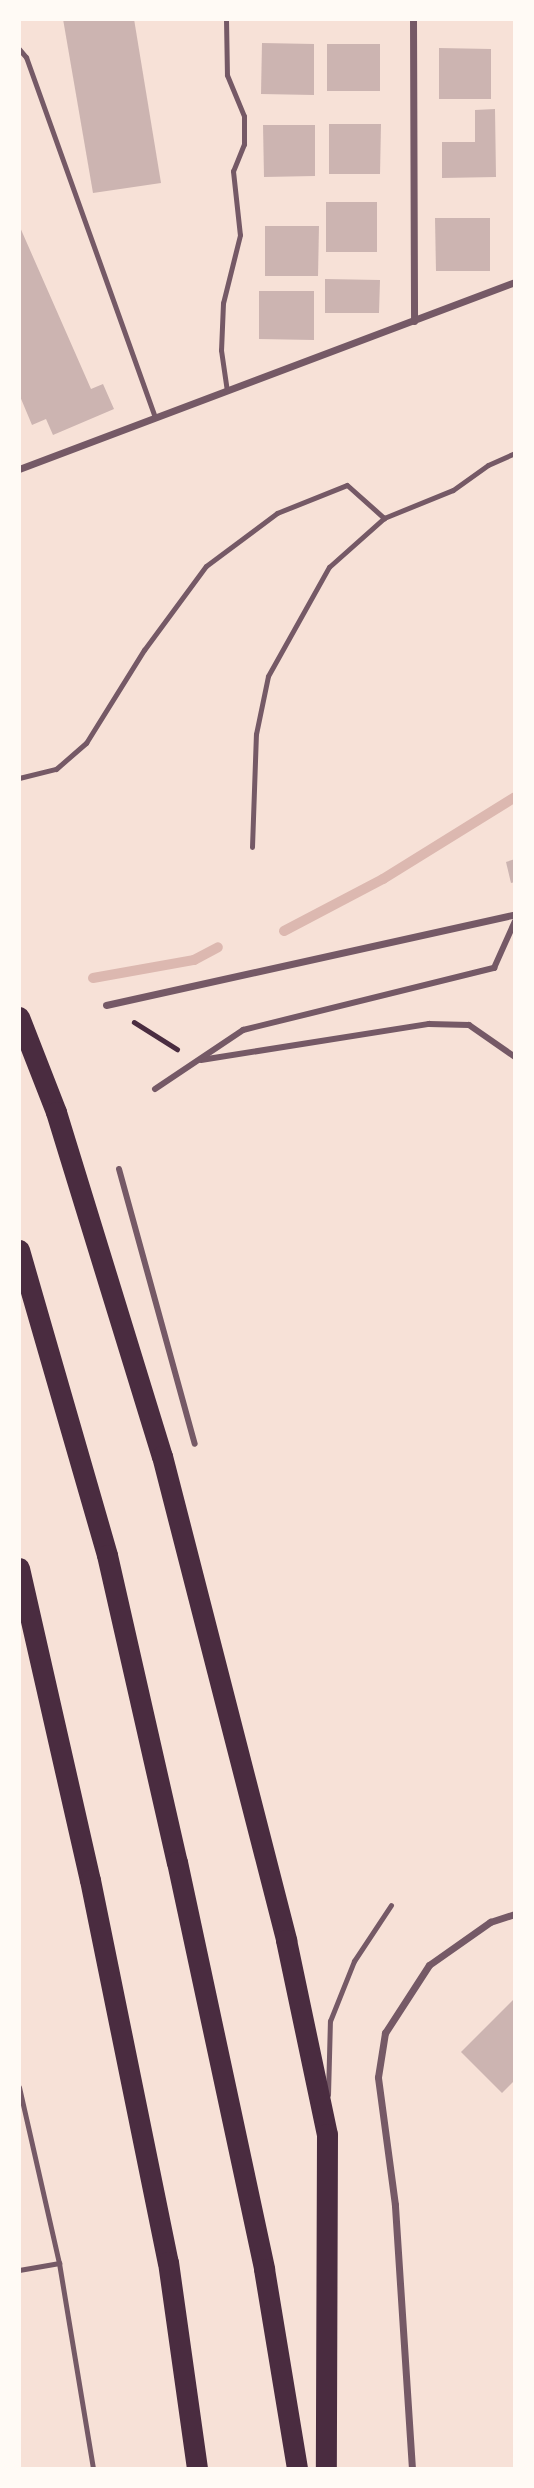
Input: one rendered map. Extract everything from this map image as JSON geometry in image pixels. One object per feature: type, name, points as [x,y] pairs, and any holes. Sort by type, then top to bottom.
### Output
[{"type":"highway","points":[[19,1017],[56,1112],[162,1456],[286,1940],[327,2134],[326,2469]]},
{"type":"highway","points":[[19,1250],[107,1555],[168,1822],[264,2269],[296,2469]]},
{"type":"highway","points":[[19,1568],[90,1880],[168,2262],[197,2469]]},
{"type":"street","points":[[413,19],[414,321]]},
{"type":"street","points":[[19,469],[515,282]]},
{"type":"street","points":[[106,1004],[515,914]]},
{"type":"street","points":[[155,1089],[243,1030],[494,968],[515,922]]},
{"type":"street","points":[[195,1061],[429,1024],[469,1025],[515,1057]]},
{"type":"street","points":[[120,1169],[195,1444]]},
{"type":"street","points":[[412,2469],[395,2205],[378,2077],[385,2033],[429,1965],[490,1922],[515,1914]]},
{"type":"lane","points":[[226,19],[227,75],[244,116],[244,145],[233,171],[240,235],[223,303],[221,349],[227,391]]},
{"type":"lane","points":[[19,49],[26,57],[155,418]]},
{"type":"lane","points":[[252,847],[256,734],[268,676],[329,567],[384,518],[453,490],[488,465],[515,453]]},
{"type":"lane","points":[[19,778],[56,769],[86,743],[144,650],[206,566],[277,513],[347,485],[384,518]]},
{"type":"lane","points":[[327,2134],[330,2021],[354,1961],[391,1905]]},
{"type":"lane","points":[[19,2087],[59,2263],[93,2469]]},
{"type":"lane","points":[[19,2270],[59,2263]]},
{"type":"path","points":[[106,1004],[195,1061]]},
{"type":"building","points":[[63,19],[134,19],[161,183],[93,193]]},
{"type":"building","points":[[262,43],[314,44],[314,95],[261,94]]},
{"type":"building","points":[[327,44],[380,44],[380,91],[327,91]]},
{"type":"building","points":[[439,48],[491,49],[491,99],[439,99]]},
{"type":"building","points":[[495,109],[496,177],[442,178],[442,142],[475,142],[475,110]]},
{"type":"building","points":[[329,124],[381,124],[380,174],[329,174]]},
{"type":"building","points":[[263,125],[315,125],[315,176],[264,177]]},
{"type":"building","points":[[326,202],[377,202],[377,252],[326,252]]},
{"type":"building","points":[[435,218],[490,218],[490,271],[436,271]]},
{"type":"building","points":[[19,225],[91,389],[103,384],[114,409],[53,435],[46,419],[32,425],[19,394]]},
{"type":"building","points":[[265,226],[319,226],[318,276],[265,276]]},
{"type":"building","points":[[325,279],[380,280],[379,313],[325,313]]},
{"type":"building","points":[[259,291],[314,291],[314,340],[259,339]]},
{"type":"building","points":[[515,859],[515,882],[511,883],[506,862]]},
{"type":"building","points":[[515,1998],[515,2080],[502,2093],[461,2052]]},
{"type":"waterway","points":[[284,931],[383,879],[515,797]]},
{"type":"waterway","points":[[93,978],[194,960],[218,947]]}]
